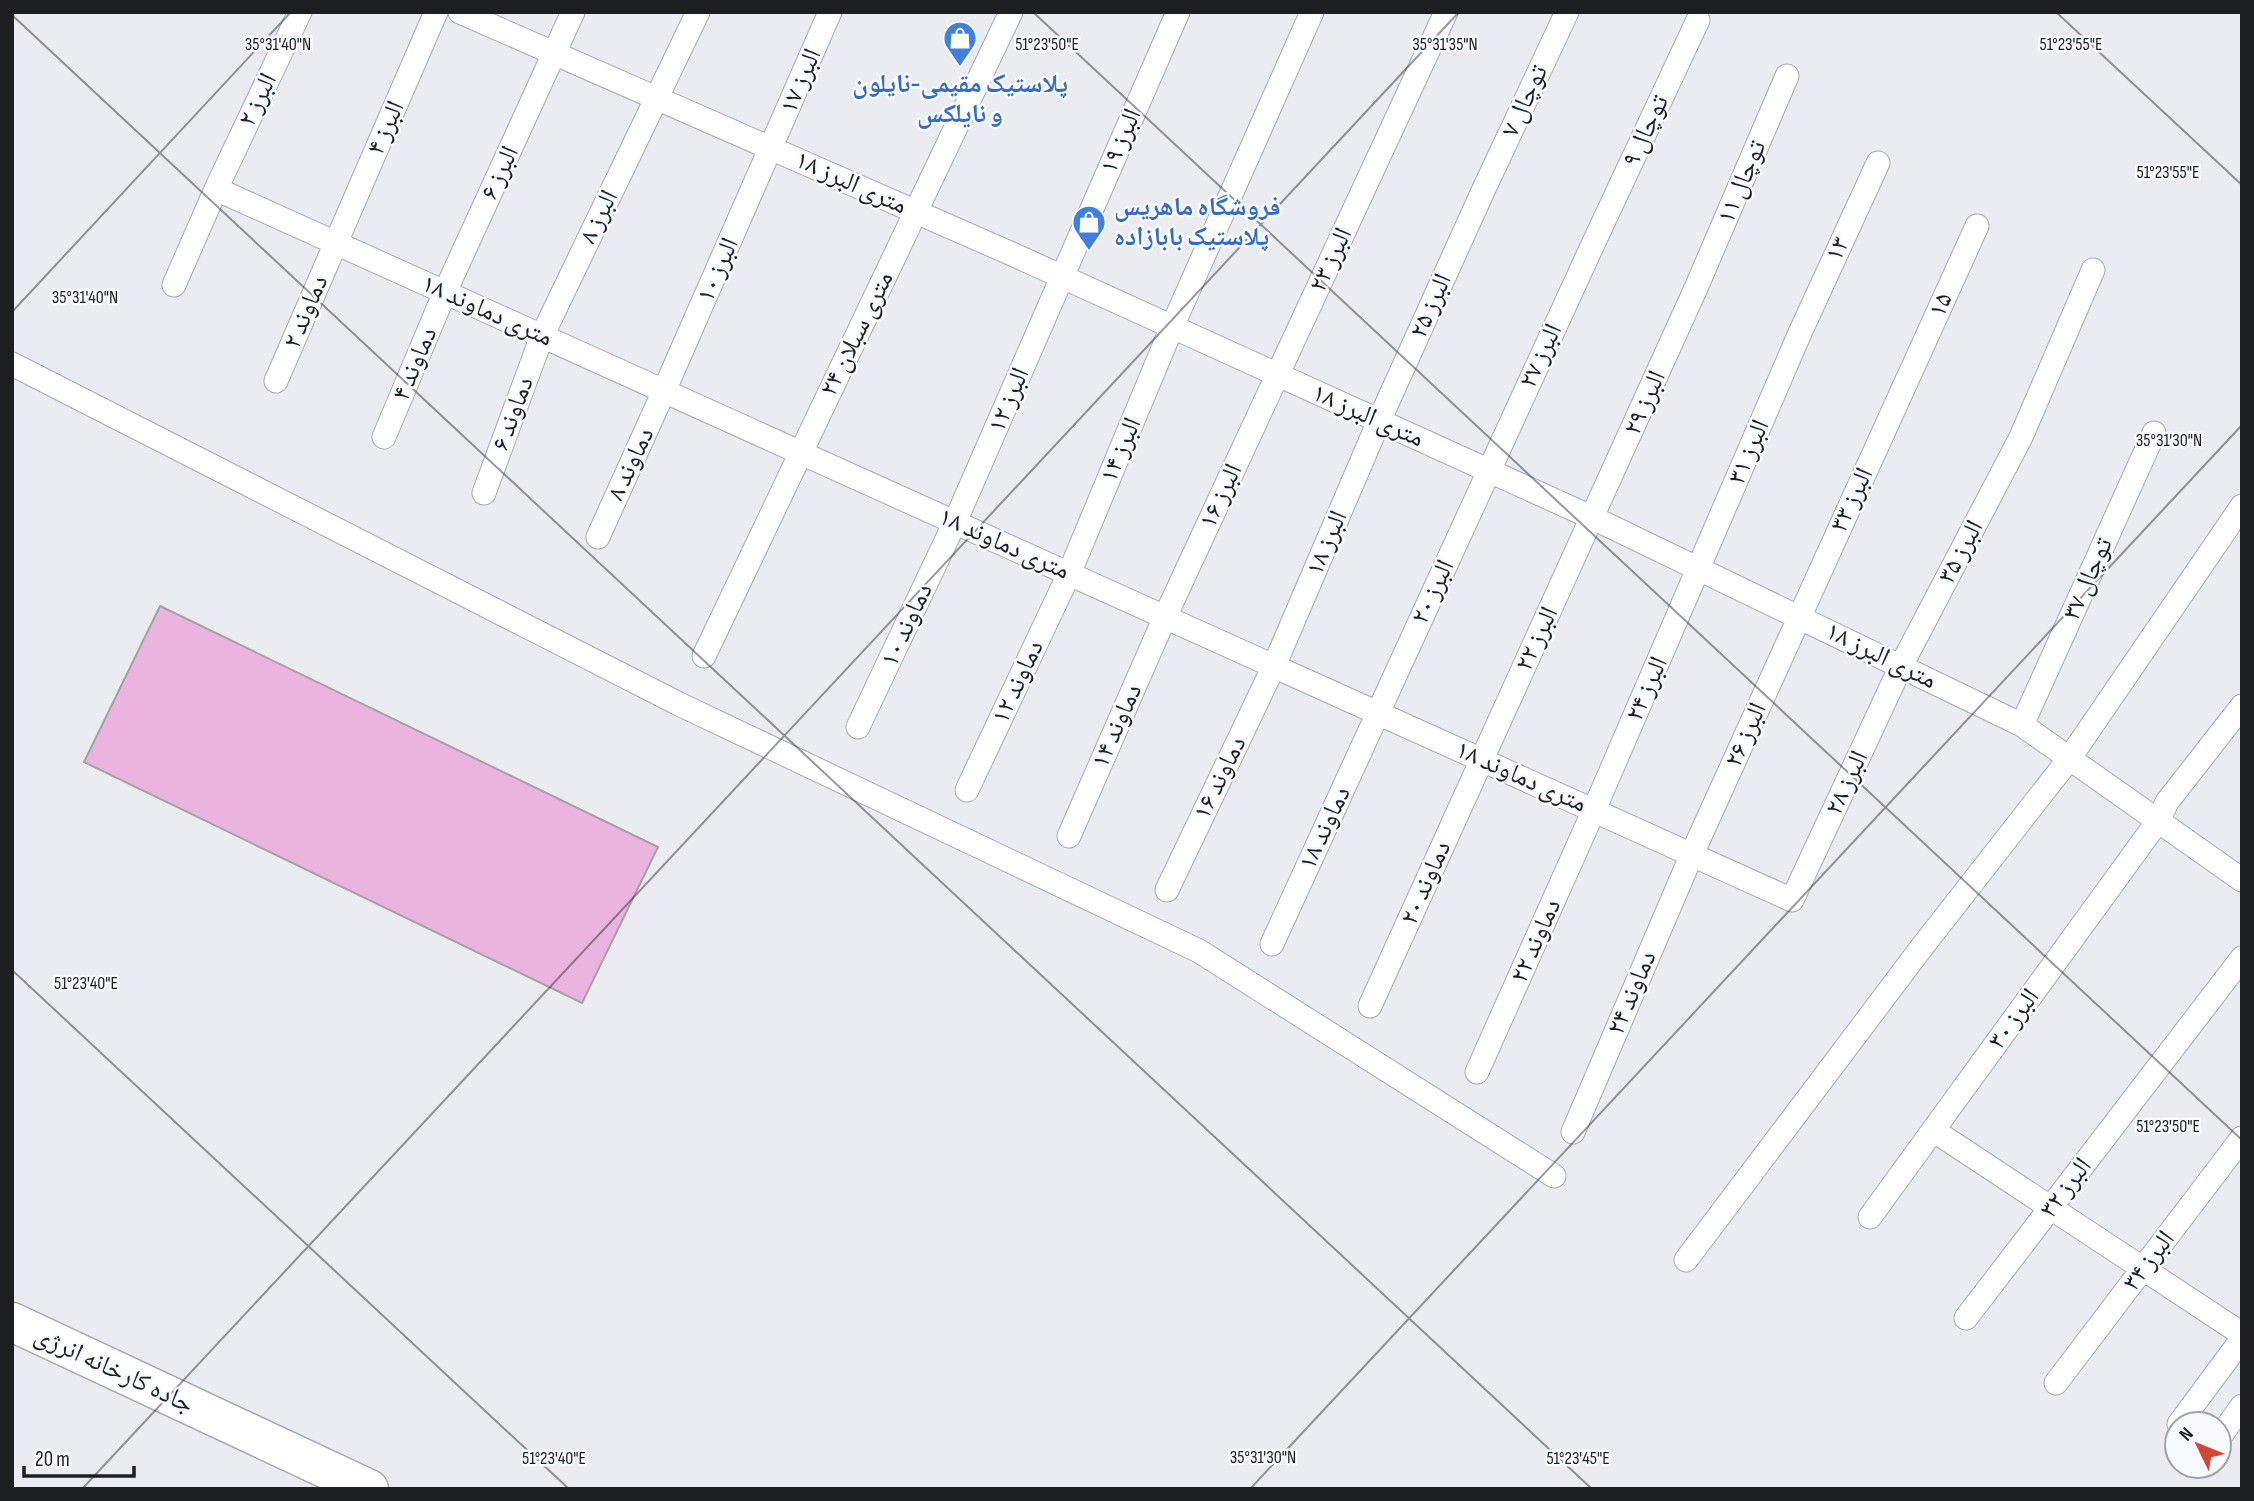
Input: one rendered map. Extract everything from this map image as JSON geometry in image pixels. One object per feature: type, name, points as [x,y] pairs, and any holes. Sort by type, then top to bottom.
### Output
[{"type":"street","name":"جاده کارخانه انرژی","points":[[12,1322],[369,1489]]},
{"type":"lane","name":"البرز ۲","points":[[174,285],[300,12]]},
{"type":"lane","name":"البرز ۴","points":[[335,243],[436,12]]},
{"type":"lane","name":"۱۸ متری البرز","points":[[460,12],[1277,374],[1699,568],[1901,666],[2022,725],[2242,880]]},
{"type":"lane","name":"البرز ۶","points":[[445,292],[573,12]]},
{"type":"lane","name":"البرز ۸","points":[[542,336],[698,12]]},
{"type":"lane","name":"البرز ۱۷","points":[[772,149],[830,12]]},
{"type":"lane","name":"۲۴ متری سبلان","points":[[704,656],[1012,12]]},
{"type":"lane","name":"البرز ۱۹","points":[[1062,277],[1178,12]]},
{"type":"lane","name":"البرز ۱۴","points":[[1069,573],[1172,327],[1312,12]]},
{"type":"lane","name":"البرز ۲۳","points":[[1277,374],[1446,12]]},
{"type":"lane","name":"توچال ۷","points":[[1482,191],[1567,12]]},
{"type":"lane","name":"توچال ۹","points":[[1594,242],[1698,20]]},
{"type":"lane","name":"توچال ۱۱","points":[[1696,288],[1787,76]]},
{"type":"lane","name":"البرز ۱۰","points":[[664,391],[772,149]]},
{"type":"lane","name":"۱۳","points":[[1799,335],[1878,163]]},
{"type":"lane","name":"۱۸ متری دماوند","points":[[216,189],[1792,900]]},
{"type":"lane","name":"البرز ۲۵","points":[[1380,421],[1482,191]]},
{"type":"lane","name":"۱۵","points":[[1905,384],[1977,226]]},
{"type":"lane","name":"البرز ۲۷","points":[[1489,471],[1594,242]]},
{"type":"lane","name":"دماوند ۲","points":[[276,381],[335,243]]},
{"type":"lane","name":"البرز ۳۵","points":[[1901,666],[2021,437],[2093,270]]},
{"type":"lane","name":"البرز ۱۲","points":[[956,522],[1062,277]]},
{"type":"lane","name":"البرز ۲۹","points":[[1592,518],[1696,288]]},
{"type":"lane","name":"دماوند ۴","points":[[384,437],[445,292]]},
{"type":"lane","name":"البرز ۳۱","points":[[1699,568],[1799,335]]},
{"type":"lane","name":"دماوند ۶","points":[[484,493],[542,336]]},
{"type":"lane","points":[[12,364],[679,704],[1199,951],[1554,1176]]},
{"type":"lane","name":"البرز ۱۶","points":[[1165,617],[1277,374]]},
{"type":"lane","name":"البرز ۳۳","points":[[1799,617],[1905,384]]},
{"type":"lane","name":"دماوند ۸","points":[[598,537],[664,391]]},
{"type":"lane","name":"البرز ۱۸","points":[[1274,666],[1380,421]]},
{"type":"lane","name":"توچال ۳۷","points":[[2022,725],[2154,433]]},
{"type":"lane","name":"البرز ۲۰","points":[[1378,713],[1489,471]]},
{"type":"lane","points":[[1686,1260],[1922,947],[2069,758],[2242,506]]},
{"type":"lane","name":"البرز ۲۲","points":[[1482,760],[1592,518]]},
{"type":"lane","name":"دماوند ۱۰","points":[[858,727],[956,522]]},
{"type":"lane","name":"البرز ۲۴","points":[[1594,810],[1699,568]]},
{"type":"lane","name":"دماوند ۱۲","points":[[967,790],[1069,573]]},
{"type":"lane","name":"دماوند ۱۴","points":[[1069,835],[1165,617]]},
{"type":"lane","name":"البرز ۲۶","points":[[1692,854],[1799,617]]},
{"type":"lane","name":"دماوند ۱۶","points":[[1167,890],[1274,666]]},
{"type":"lane","name":"البرز ۲۸","points":[[1792,900],[1901,666]]},
{"type":"lane","name":"البرز ۳۰","points":[[1870,1217],[2158,821],[2167,802],[2242,706]]},
{"type":"lane","name":"دماوند ۱۸","points":[[1272,944],[1378,713]]},
{"type":"lane","name":"دماوند ۲۰","points":[[1370,1006],[1482,760]]},
{"type":"lane","name":"دماوند ۲۲","points":[[1477,1072],[1594,810]]},
{"type":"lane","name":"دماوند ۲۴","points":[[1573,1132],[1692,854]]},
{"type":"lane","name":"البرز ۳۲","points":[[1966,1318],[2242,958]]},
{"type":"lane","points":[[1933,1130],[2242,1336],[2189,1410]]},
{"type":"lane","name":"البرز ۳۴","points":[[2056,1384],[2242,1138]]},
{"type":"building","points":[[160,606],[658,847],[582,1003],[84,762]]},
{"type":"place","name":"پلاستیک مقیمی-نایلون و نایلکس","points":[[960,68]]},
{"type":"place","name":"فروشگاه ماهریس پلاستیک بابازاده","points":[[1089,252]]}]
